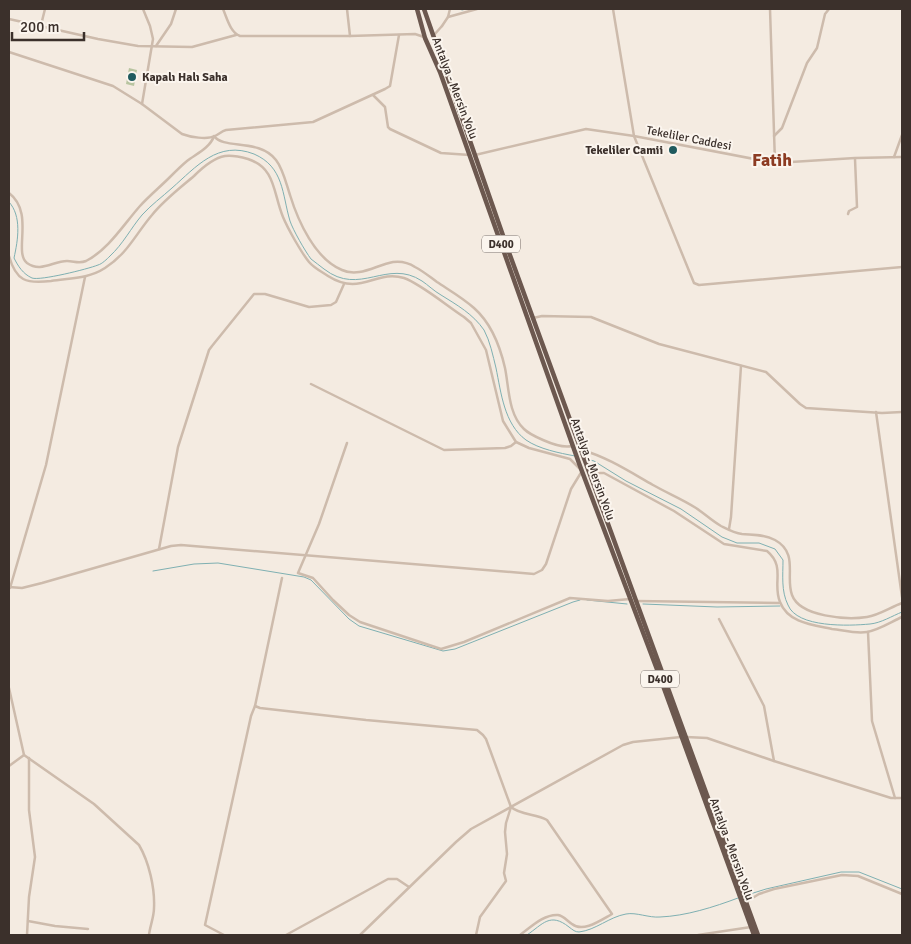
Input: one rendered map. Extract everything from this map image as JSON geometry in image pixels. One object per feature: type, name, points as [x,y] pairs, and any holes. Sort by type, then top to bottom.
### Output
[{"type":"highway","name":"Antalya - Mersin Yolu","points":[[417,9],[425,38],[440,72],[533,318],[740,891],[758,935]]},
{"type":"highway","name":"Antalya - Mersin Yolu","points":[[424,9],[472,155],[573,446],[684,737]]},
{"type":"highway","points":[[423,30],[427,27],[431,28]]},
{"type":"highway","points":[[425,38],[434,36]]},
{"type":"highway","name":"Antalya - Mersin Yolu","points":[[744,901],[750,927],[754,935]]},
{"type":"street","points":[[41,25],[45,9]]},
{"type":"street","points":[[142,104],[154,45],[152,32],[143,9]]},
{"type":"street","points":[[154,45],[171,24],[176,9]]},
{"type":"street","points":[[222,9],[236,35]]},
{"type":"street","points":[[347,9],[350,36]]},
{"type":"street","points":[[434,36],[448,17],[450,9]]},
{"type":"street","points":[[448,17],[477,9]]},
{"type":"street","points":[[613,9],[634,136],[696,284],[902,267]]},
{"type":"street","points":[[770,9],[775,164]]},
{"type":"street","points":[[774,136],[782,128],[807,63],[817,48],[825,14],[829,9]]},
{"type":"street","points":[[9,19],[138,46],[192,47],[236,35],[399,35],[415,34],[423,30]]},
{"type":"street","points":[[431,28],[442,26]]},
{"type":"street","points":[[415,34],[425,38]]},
{"type":"street","points":[[9,52],[113,86],[142,104],[186,136],[214,136],[226,130],[313,122],[390,86],[399,35]]},
{"type":"street","name":"Tekeliler Caddesi","points":[[373,95],[385,107],[388,127],[390,129],[441,153],[472,155],[582,129],[591,129],[775,164],[855,158],[902,158]]},
{"type":"street","points":[[894,157],[902,135]]},
{"type":"street","points":[[9,193],[16,201],[23,217],[21,253],[23,259],[31,265],[41,267],[68,261],[82,262],[93,256],[105,245],[141,204],[183,164],[209,145],[214,136]]},
{"type":"street","points":[[214,136],[220,142],[248,144],[260,148],[274,158],[280,167],[296,215],[320,254],[332,265],[343,271],[359,273],[395,262],[404,262],[416,267],[473,307],[487,321],[501,353],[513,409],[522,428],[549,443],[567,447],[573,446]]},
{"type":"street","points":[[9,256],[10,266],[20,276],[32,282],[86,277],[104,268],[126,252],[153,214],[198,172],[214,161],[224,156],[232,156],[257,162],[264,168],[272,183],[283,217],[310,263],[326,275],[344,284],[355,285],[385,278],[402,277],[417,284],[471,323],[486,350],[503,421],[516,442],[529,448],[570,459],[581,468],[571,489],[546,564],[542,570],[534,574],[188,545],[171,546],[42,583],[22,588],[10,588],[46,465],[86,277]]},
{"type":"street","points":[[848,214],[849,211],[857,206],[855,158]]},
{"type":"street","points":[[159,549],[178,448],[209,350],[254,294],[265,294],[309,306],[331,305],[336,302],[344,284]]},
{"type":"street","points":[[533,318],[542,316],[591,317],[659,344],[766,372],[806,408],[902,412]]},
{"type":"street","points":[[729,530],[741,366]]},
{"type":"street","points":[[311,384],[444,450],[505,448],[516,442]]},
{"type":"street","points":[[876,412],[902,597]]},
{"type":"street","points":[[347,443],[298,573],[313,578],[349,615],[367,624],[441,649],[464,642],[570,598],[630,599]]},
{"type":"street","points":[[581,450],[624,469],[697,509],[729,530],[742,534],[758,534],[775,540],[782,545],[788,555],[791,566],[791,593],[799,606],[806,610],[822,615],[868,617],[902,603]]},
{"type":"street","points":[[589,473],[604,474],[686,517],[724,544],[758,548],[767,552],[777,564],[777,592],[780,603],[790,615],[806,624],[845,631],[868,632],[902,617]]},
{"type":"street","points":[[224,935],[205,925],[282,578]]},
{"type":"street","points":[[636,601],[780,603]]},
{"type":"street","points":[[719,619],[764,706],[774,761]]},
{"type":"street","points":[[868,632],[872,721],[895,798]]},
{"type":"street","points":[[9,688],[24,755],[94,804],[139,845],[146,861],[153,895],[154,909],[149,935]]},
{"type":"street","points":[[255,706],[348,718],[477,730],[483,735],[511,807],[547,820],[612,914],[580,928],[560,915],[547,917],[520,935]]},
{"type":"street","points":[[360,935],[464,834],[623,745],[633,742],[684,737],[708,738],[891,798],[902,798]]},
{"type":"street","points":[[9,766],[24,755]]},
{"type":"street","points":[[27,935],[30,886],[36,857],[29,810],[29,758]]},
{"type":"street","points":[[476,935],[480,917],[506,881],[504,873],[506,854],[505,832],[511,807]]},
{"type":"street","points":[[744,901],[774,889],[842,876],[858,876],[902,894]]},
{"type":"street","points":[[286,935],[388,879],[397,879],[409,887]]},
{"type":"street","points":[[28,920],[55,926],[88,929]]},
{"type":"street","points":[[698,935],[750,927]]},
{"type":"green space","name":"Kapalı Halı Saha","points":[[129,68],[137,70],[134,86],[126,84]]},
{"type":"waterway","points":[[462,10],[466,9]]},
{"type":"waterway","points":[[9,202],[16,214],[18,228],[14,258],[17,264],[23,272],[32,278],[54,276],[103,263],[119,246],[145,211],[208,158],[229,150],[254,154],[271,166],[276,174],[283,191],[292,225],[311,259],[337,277],[362,279],[385,274],[409,275],[422,281],[464,310],[480,324],[486,334],[508,417],[519,433],[526,440],[537,446],[575,456]]},
{"type":"waterway","points":[[586,459],[594,461],[626,481],[681,509],[722,537],[737,543],[759,543],[775,549],[783,560],[783,583],[786,600],[793,613],[802,618],[824,624],[861,625],[878,622],[902,612]]},
{"type":"waterway","points":[[153,571],[194,564],[218,563],[304,577],[311,580],[349,619],[359,626],[443,651],[455,649],[580,600]]},
{"type":"waterway","points":[[587,600],[627,604]]},
{"type":"waterway","points":[[643,604],[717,607],[780,606]]},
{"type":"waterway","points":[[747,895],[841,872],[859,872],[902,889]]},
{"type":"waterway","points":[[527,935],[542,924],[552,920],[557,920],[574,931],[579,932],[626,914],[656,917],[680,915],[710,908],[738,898]]},
{"type":"place","name":"Kapalı Halı Saha","points":[[132,77]]},
{"type":"place","name":"Tekeliler Camii","points":[[673,150]]},
{"type":"district","name":"Fatih","points":[[772,160]]}]
